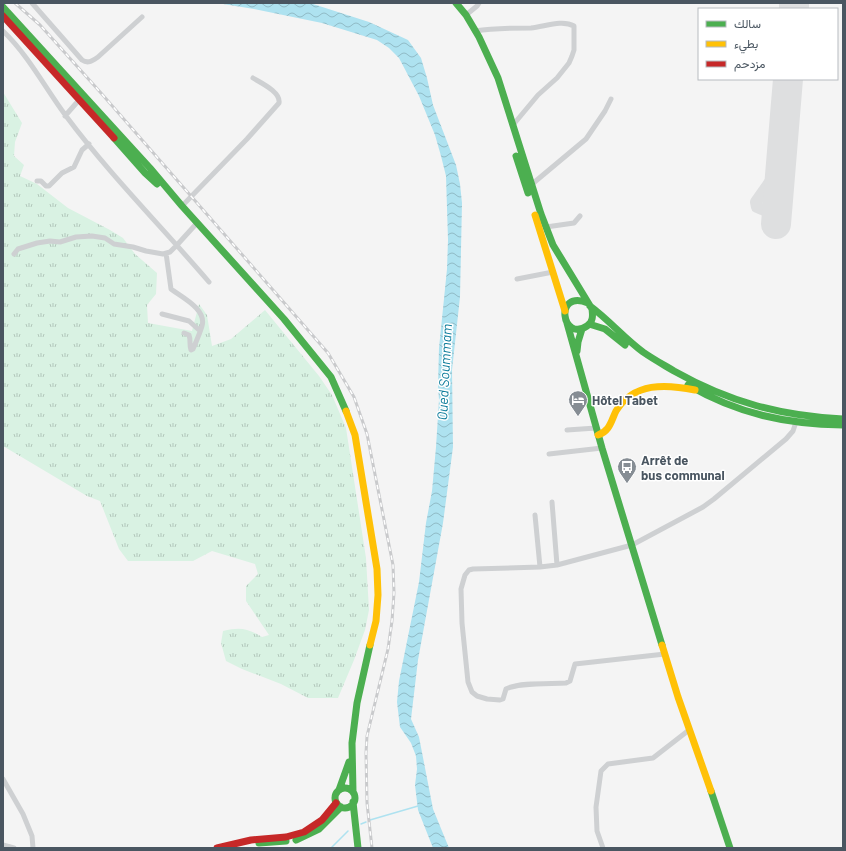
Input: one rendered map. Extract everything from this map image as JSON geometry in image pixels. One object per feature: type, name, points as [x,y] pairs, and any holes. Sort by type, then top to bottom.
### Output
[{"type":"main road","points":[[451,3],[459,13],[475,40],[494,83],[565,311],[564,315],[597,432],[678,697],[730,848]]},
{"type":"main road","points":[[456,3],[475,31],[498,78],[546,227],[561,259],[585,296],[593,313],[593,317],[589,324],[582,329],[576,354]]},
{"type":"main road","points":[[3,7],[150,168],[171,192],[175,199],[284,319],[324,367],[339,392],[351,422],[359,459],[366,511],[377,569],[378,595],[375,630],[357,703],[351,753],[348,767],[335,796],[350,820],[352,848]]},
{"type":"main road","points":[[3,16],[145,173],[168,195],[175,199]]},
{"type":"main road","points":[[565,311],[569,304],[576,300],[584,301],[645,354],[688,380],[720,395],[775,412],[843,419]]},
{"type":"main road","points":[[567,323],[573,328],[582,329]]},
{"type":"main road","points":[[589,324],[599,325],[605,328],[636,354],[696,391],[722,403],[761,416],[796,422],[843,425]]},
{"type":"main road","points":[[597,432],[604,433],[616,411],[625,401],[643,389],[648,387],[670,386],[696,391]]},
{"type":"main road","points":[[351,753],[352,792],[354,797],[353,802],[358,848]]},
{"type":"main road","points":[[339,790],[346,788],[352,792]]},
{"type":"main road","points":[[217,848],[256,839],[288,837],[298,834],[318,824],[340,806],[348,807],[353,802]]},
{"type":"main road","points":[[235,848],[251,844],[298,839],[320,829],[340,806]]},
{"type":"street","points":[[32,3],[82,60],[86,62],[90,62],[98,57],[142,17]]},
{"type":"street","points":[[466,16],[479,3]]},
{"type":"street","points":[[475,31],[502,28],[532,28],[555,24],[568,24],[574,26],[574,50],[569,63],[557,78],[538,95],[513,125]]},
{"type":"street","points":[[3,31],[20,49],[65,116],[117,179],[209,282]]},
{"type":"street","points":[[182,206],[247,139],[279,103],[280,100],[276,94],[253,78]]},
{"type":"street","points":[[532,184],[586,139],[606,111],[611,99]]},
{"type":"street","points":[[65,116],[79,100]]},
{"type":"street","points":[[37,181],[41,181],[46,186],[49,186],[62,173],[74,167],[82,150],[89,144]]},
{"type":"street","points":[[546,227],[574,223],[580,216]]},
{"type":"street","points":[[14,254],[23,246],[50,241],[60,242],[76,237],[92,236],[105,238],[114,244],[146,251],[166,253],[177,245],[197,223]]},
{"type":"street","points":[[166,253],[171,289],[196,308],[202,323],[192,350],[190,348],[191,340],[189,335],[184,333]]},
{"type":"street","points":[[517,279],[553,272]]},
{"type":"street","points":[[162,314],[189,321],[200,330]]},
{"type":"street","points":[[665,654],[575,664],[570,681],[566,683],[530,684],[510,687],[506,689],[503,699],[500,700],[487,699],[477,696],[472,692],[468,682],[462,623],[461,589],[469,570],[557,565],[632,545],[703,507],[714,499],[786,439],[793,431],[796,422]]},
{"type":"street","points":[[567,430],[597,432]]},
{"type":"street","points":[[549,454],[602,448]]},
{"type":"street","points":[[552,502],[557,565]]},
{"type":"street","points":[[535,515],[540,567]]},
{"type":"street","points":[[603,848],[597,831],[596,807],[602,771],[608,764],[653,758],[689,730]]},
{"type":"street","points":[[3,779],[23,814],[32,836],[33,848]]},
{"type":"street","points":[[3,845],[14,848]]},
{"type":"green space","points":[[3,92],[22,123],[15,142],[14,156],[24,165],[20,176],[37,184],[68,208],[123,238],[135,254],[157,273],[156,294],[147,305],[148,323],[192,331],[199,304],[207,315],[212,346],[231,339],[265,310],[319,376],[332,395],[346,428],[366,558],[369,610],[365,630],[338,698],[308,698],[281,684],[242,669],[226,661],[221,643],[223,631],[243,629],[262,637],[269,635],[246,601],[246,586],[258,574],[255,564],[212,551],[193,561],[128,561],[119,549],[100,501],[87,496],[3,446]]},
{"type":"water","name":"Oued Soummam","points":[[217,3],[313,4],[369,22],[408,40],[421,58],[433,105],[456,165],[462,203],[460,297],[452,370],[453,447],[443,523],[418,660],[411,719],[419,737],[433,809],[449,848],[433,848],[418,810],[415,785],[417,769],[416,756],[411,743],[400,727],[397,702],[399,681],[419,582],[426,523],[432,491],[436,447],[439,400],[439,348],[447,269],[448,240],[446,176],[441,156],[435,135],[419,96],[399,58],[389,48],[377,40],[322,23]]},
{"type":"waterway","points":[[370,820],[418,806]]},
{"type":"waterway","points":[[361,824],[366,822]]},
{"type":"waterway","points":[[331,848],[348,831]]},
{"type":"taxiway","points":[[777,212],[759,208],[757,207],[756,202],[780,168]]},
{"type":"runway","points":[[794,3],[794,8]]},
{"type":"runway","points":[[776,224],[788,80]]},
{"type":"railway","points":[[15,3],[40,25],[101,93],[328,353],[354,397],[367,434],[393,565],[394,593],[388,649],[367,736],[367,803],[372,848]]},
{"type":"traffic: fast","points":[[456,3],[466,15],[479,37],[498,78],[541,214],[553,245],[592,309],[592,319],[587,326],[578,329],[572,328],[567,323],[565,316],[566,309],[570,303],[577,301],[588,303]]},
{"type":"traffic: fast","points":[[3,7],[150,168],[182,206],[284,319],[331,377],[346,411]]},
{"type":"traffic: fast","points":[[114,138],[145,173],[157,184]]},
{"type":"traffic: fast","points":[[516,156],[528,193]]},
{"type":"traffic: fast","points":[[590,306],[643,352],[674,371],[715,391],[756,406],[777,411],[798,415],[843,419]]},
{"type":"traffic: fast","points":[[567,323],[602,448],[662,645]]},
{"type":"traffic: fast","points":[[589,324],[605,329],[625,345]]},
{"type":"traffic: fast","points":[[577,351],[582,329]]},
{"type":"traffic: fast","points":[[688,385],[725,403],[763,416],[782,420],[843,425]]},
{"type":"traffic: fast","points":[[353,792],[352,743],[357,703],[370,645]]},
{"type":"traffic: fast","points":[[339,790],[349,762]]},
{"type":"traffic: fast","points":[[345,788],[352,791],[355,798],[352,805],[345,808],[338,805],[335,798],[338,791],[345,788]]},
{"type":"traffic: fast","points":[[711,791],[730,848]]},
{"type":"traffic: fast","points":[[353,802],[358,848]]},
{"type":"traffic: fast","points":[[296,840],[319,829],[341,807]]},
{"type":"traffic: fast","points":[[259,843],[286,841]]},
{"type":"traffic: slow","points":[[535,215],[565,311]]},
{"type":"traffic: slow","points":[[598,435],[608,428],[616,411],[623,402],[641,390],[662,386],[695,390]]},
{"type":"traffic: slow","points":[[346,411],[355,435],[377,569],[378,595],[376,621],[370,645]]},
{"type":"traffic: slow","points":[[662,645],[678,697],[711,791]]},
{"type":"traffic: jam","points":[[3,16],[114,138]]},
{"type":"traffic: jam","points":[[217,848],[251,840],[286,837],[304,832],[322,820],[336,803]]},
{"type":"place","name":"Hôtel Tabet","points":[[578,417]]},
{"type":"place","name":"Arrêt de bus communal","points":[[627,484]]}]
